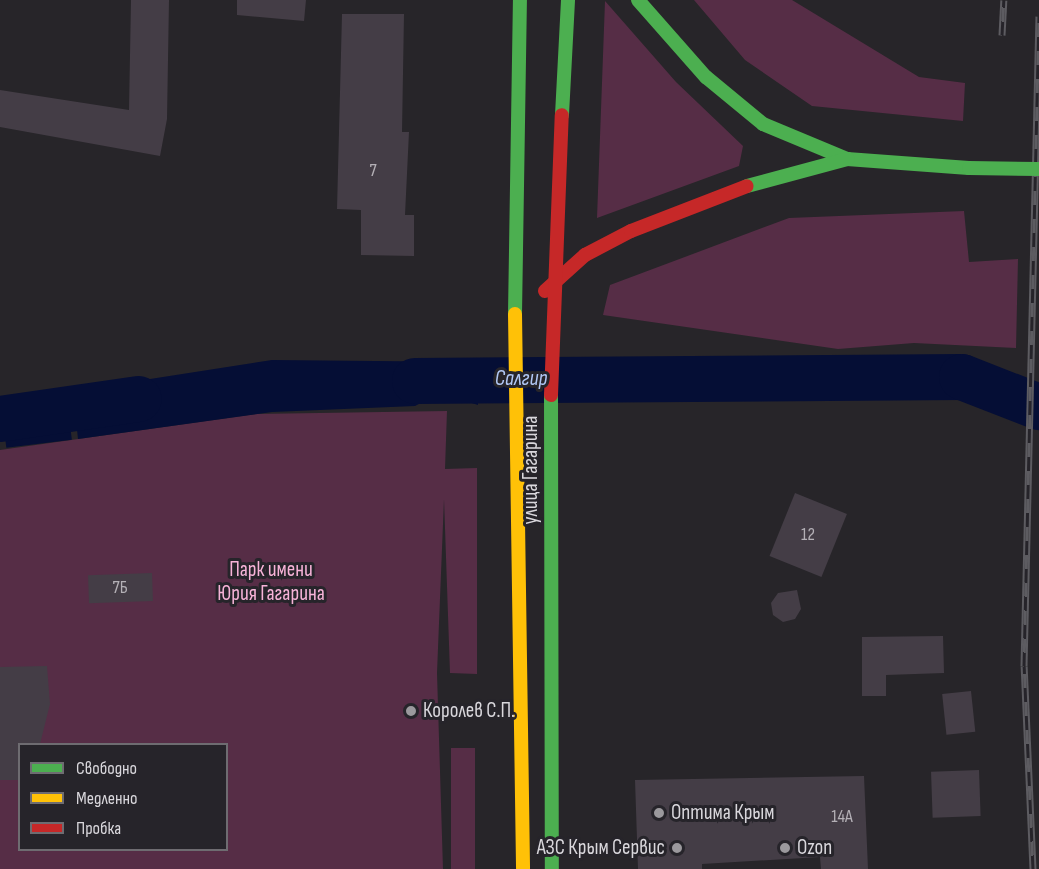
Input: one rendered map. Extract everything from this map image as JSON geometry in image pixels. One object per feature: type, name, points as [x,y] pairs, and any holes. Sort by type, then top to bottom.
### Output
[{"type":"main road","points":[[519,330],[514,255],[520,0]]},
{"type":"main road","name":"улица Гагарина","points":[[552,869],[552,330],[568,0]]},
{"type":"main road","points":[[638,0],[733,104],[808,146],[847,159],[969,168],[1039,169]]},
{"type":"main road","points":[[519,330],[532,308],[554,280],[598,246],[697,204],[761,181],[847,159]]},
{"type":"main road","name":"улица Гагарина","points":[[519,330],[523,869]]},
{"type":"green space","points":[[694,0],[792,0],[919,77],[965,83],[963,121],[812,106],[745,60]]},
{"type":"green space","points":[[605,1],[676,82],[743,146],[739,166],[597,218]]},
{"type":"green space","points":[[964,211],[969,262],[1018,259],[1016,348],[914,343],[838,349],[603,315],[610,285],[789,218]]},
{"type":"green space","name":"Парк имени Юрия Гагарина","points":[[447,411],[445,469],[477,468],[477,674],[450,673],[444,499],[437,673],[443,869],[0,869],[0,450],[256,414]]},
{"type":"green space","points":[[451,748],[475,748],[475,869],[451,869]]},
{"type":"water","points":[[272,360],[478,362],[478,405],[440,393],[415,406],[272,412],[78,439],[73,391]]},
{"type":"water","points":[[66,392],[72,440],[6,448],[0,400]]},
{"type":"building","points":[[131,0],[169,0],[167,119],[160,156],[0,127],[0,90],[129,110]]},
{"type":"building","points":[[237,0],[306,0],[304,21],[237,15]]},
{"type":"building","points":[[342,14],[404,14],[402,132],[409,132],[405,215],[414,215],[414,256],[361,255],[361,210],[337,209]]},
{"type":"building","points":[[795,493],[847,514],[821,577],[770,556]]},
{"type":"building","points":[[152,573],[153,601],[89,603],[88,575]]},
{"type":"building","points":[[797,590],[801,609],[795,619],[783,622],[773,615],[771,603],[778,593]]},
{"type":"building","points":[[943,636],[944,673],[886,675],[886,696],[862,696],[862,637]]},
{"type":"building","points":[[47,666],[50,704],[40,743],[18,743],[18,780],[0,780],[0,667]]},
{"type":"building","points":[[971,691],[975,732],[946,735],[942,694]]},
{"type":"building","points":[[979,770],[981,816],[933,818],[931,772]]},
{"type":"building","points":[[864,776],[868,869],[821,869],[820,857],[702,864],[702,869],[638,869],[635,780]]},
{"type":"waterway","name":"Салгир","points":[[415,381],[962,377],[1039,407]]},
{"type":"waterway","name":"Салгир","points":[[0,419],[139,399]]},
{"type":"railway","points":[[1002,35],[1004,0]]},
{"type":"railway","points":[[1033,869],[1024,666],[1039,16]]},
{"type":"traffic: fast","points":[[515,314],[520,0]]},
{"type":"traffic: fast","points":[[562,115],[568,0]]},
{"type":"traffic: fast","points":[[638,0],[706,77],[763,124],[847,159],[969,168]]},
{"type":"traffic: fast","points":[[747,186],[847,159]]},
{"type":"traffic: fast","points":[[969,168],[1039,169]]},
{"type":"traffic: fast","points":[[551,395],[552,869]]},
{"type":"traffic: slow","points":[[515,314],[523,869]]},
{"type":"traffic: jam","points":[[551,395],[562,115]]},
{"type":"traffic: jam","points":[[545,291],[585,255],[631,231],[747,186]]},
{"type":"place","name":"Королев С.П.","points":[[411,711]]},
{"type":"place","name":"Оптима Крым","points":[[659,813]]},
{"type":"place","name":"АЗС Крым Сервис","points":[[677,848]]},
{"type":"place","name":"Ozon","points":[[785,848]]}]
